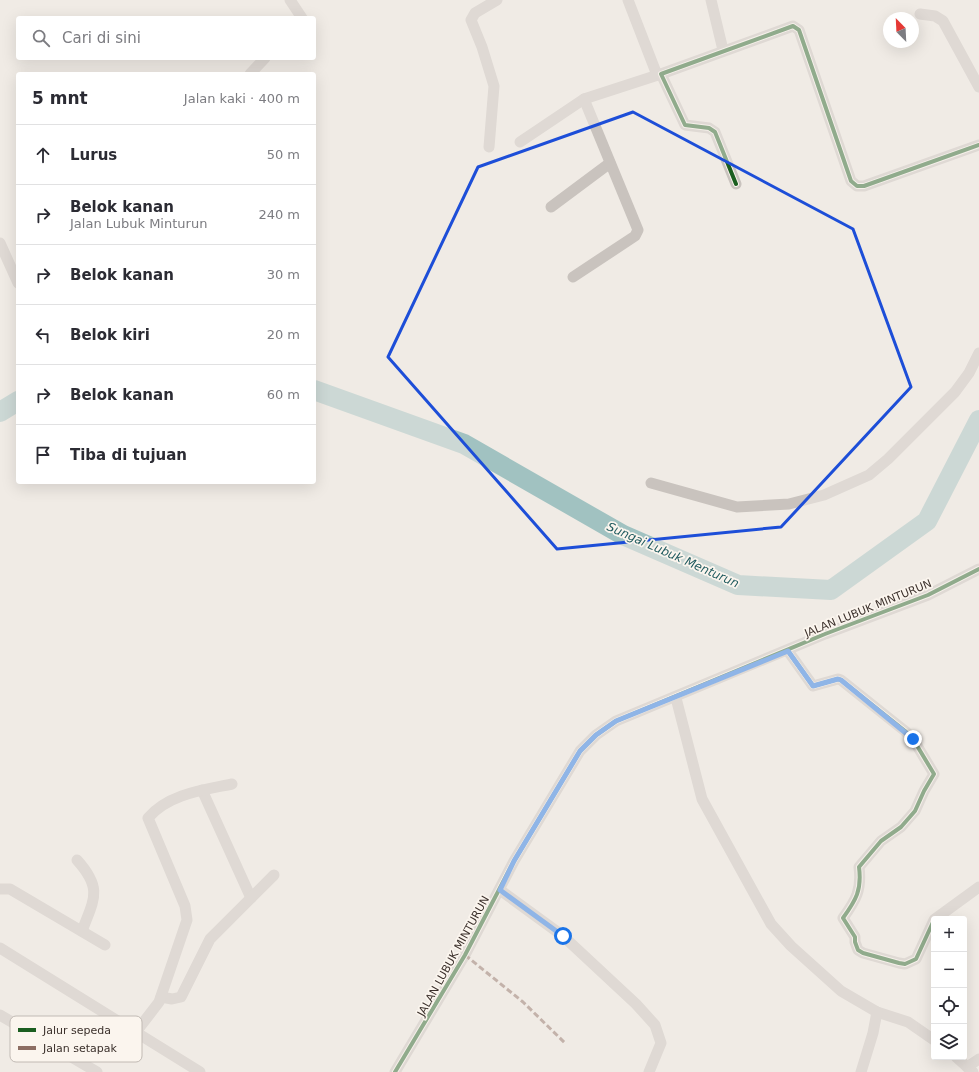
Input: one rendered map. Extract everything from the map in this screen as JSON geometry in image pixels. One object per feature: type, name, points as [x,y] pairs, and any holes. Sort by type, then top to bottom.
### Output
[{"type":"street","points":[[290,0],[301,16]]},
{"type":"street","points":[[489,147],[494,86],[485,54],[471,20],[474,13],[498,0]]},
{"type":"street","points":[[628,0],[659,75],[685,125],[709,128],[715,132],[736,184]]},
{"type":"street","points":[[711,0],[723,50]]},
{"type":"street","points":[[920,14],[935,16],[943,21],[979,87]]},
{"type":"street","points":[[520,142],[584,99],[659,75],[723,50],[789,27],[798,28],[851,181],[857,186],[864,186],[979,145]]},
{"type":"street","points":[[252,72],[263,60]]},
{"type":"street","points":[[573,277],[637,234],[638,230],[584,99]]},
{"type":"street","points":[[552,208],[610,163]]},
{"type":"street","points":[[0,244],[16,280]]},
{"type":"street","points":[[651,483],[737,507],[789,504],[824,495],[869,475],[888,459],[955,392],[969,373],[979,353]]},
{"type":"street","name":"JALAN LUBUK MINTURUN","points":[[395,1072],[465,955],[514,861],[580,751],[596,735],[616,721],[676,698],[825,634],[928,595],[979,569]]},
{"type":"street","points":[[788,651],[813,686],[838,679],[841,680],[905,731],[913,739],[934,774],[915,811],[901,826],[881,840],[859,867],[861,880],[857,898],[843,918],[855,937],[858,950],[863,953],[899,963],[912,962],[916,959],[931,926]]},
{"type":"street","points":[[676,698],[702,799],[771,924],[791,946],[841,991],[877,1012],[908,1022],[931,1038]]},
{"type":"street","points":[[142,1024],[159,1002],[187,920],[185,906],[148,818],[157,808],[190,792],[232,784]]},
{"type":"street","points":[[202,790],[251,898]]},
{"type":"street","points":[[77,860],[89,873],[93,880],[93,901],[82,932]]},
{"type":"street","points":[[160,997],[172,999],[181,997],[210,939],[274,875]]},
{"type":"street","points":[[939,916],[979,887]]},
{"type":"street","points":[[0,889],[10,889],[105,945]]},
{"type":"street","points":[[500,890],[563,936],[636,1004],[655,1025],[661,1043],[649,1072]]},
{"type":"street","points":[[0,948],[110,1016]]},
{"type":"street","points":[[861,1072],[873,1033],[877,1012]]},
{"type":"street","points":[[0,1015],[10,1021]]},
{"type":"street","points":[[142,1036],[200,1072]]},
{"type":"street","points":[[959,1060],[970,1070],[979,1059]]},
{"type":"street","points":[[80,1062],[97,1072]]},
{"type":"highlighted area","points":[[633,112],[853,229],[911,387],[781,527],[557,549],[388,357],[478,167]]},
{"type":"waterway","name":"Sungai Lubuk Menturun","points":[[316,391],[464,444],[623,535],[738,585],[831,590],[927,521],[979,420]]},
{"type":"waterway","name":"Sungai Lubuk Menturun","points":[[0,412],[16,402]]},
{"type":"marked path","points":[[465,955],[523,1002],[565,1043]]},
{"type":"cycle path","points":[[736,184],[715,132],[709,128],[685,125],[661,74],[793,26],[799,30],[851,181],[857,186],[864,186],[979,145]]},
{"type":"cycle path","points":[[395,1072],[465,955],[514,861],[580,751],[596,735],[616,721],[825,634],[928,595],[979,569]]},
{"type":"cycle path","points":[[788,651],[813,686],[838,679],[841,680],[905,731],[913,739],[934,774],[915,811],[901,827],[881,841],[859,867],[859,888],[855,900],[843,918],[855,937],[858,950],[863,953],[905,964],[916,959],[931,926]]},
{"type":"route","points":[[563,936],[500,890],[514,861],[580,751],[596,735],[616,721],[676,698],[788,651],[811,685],[816,687],[838,679],[841,680],[913,739]]}]
